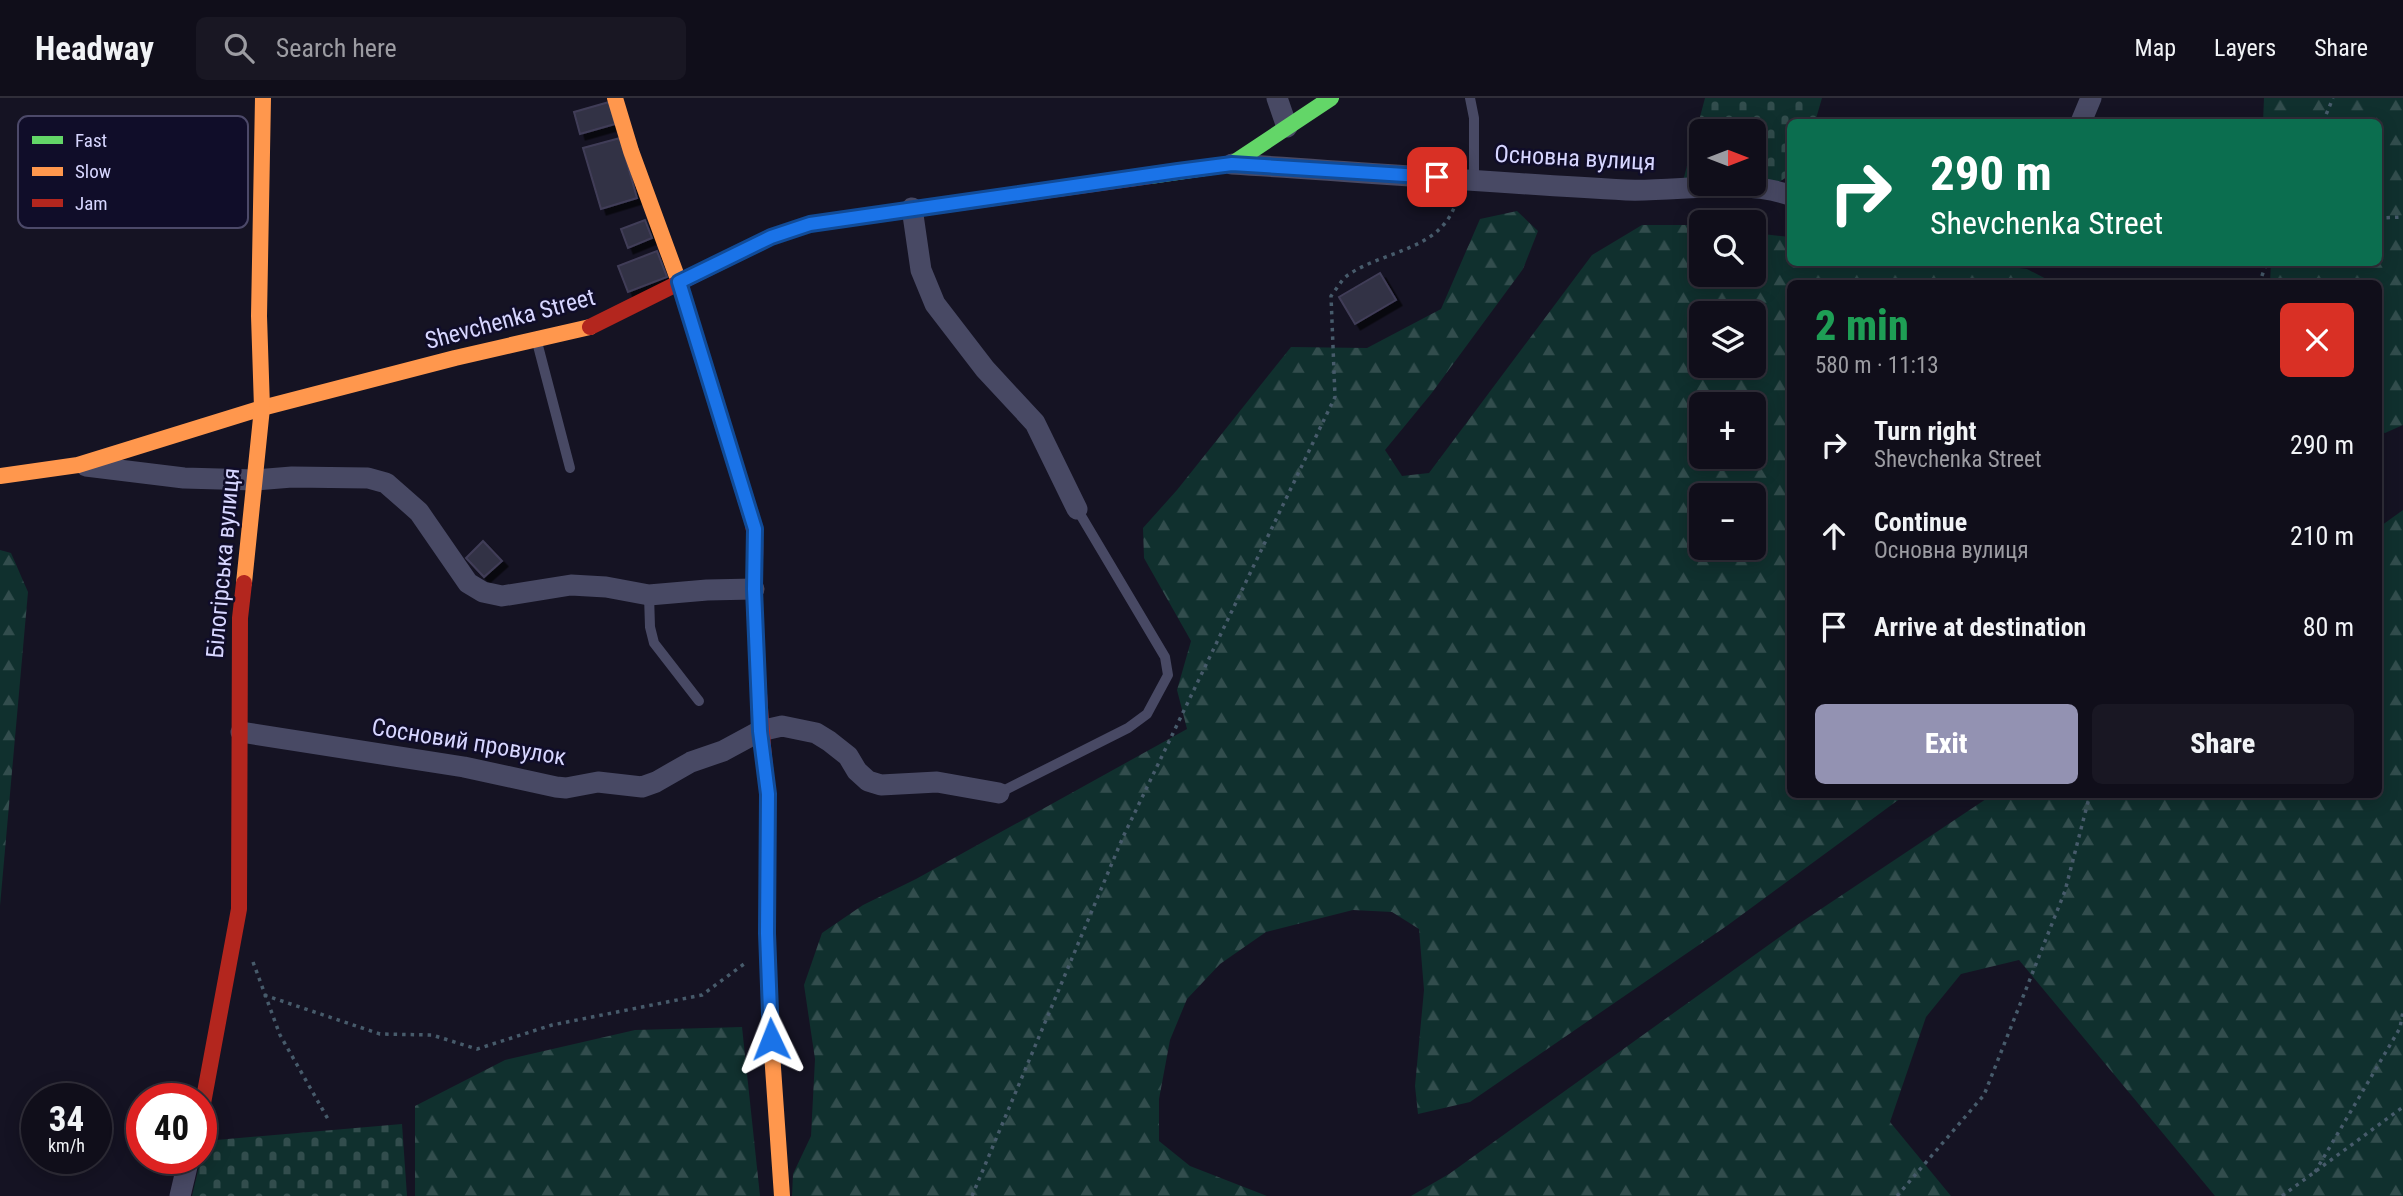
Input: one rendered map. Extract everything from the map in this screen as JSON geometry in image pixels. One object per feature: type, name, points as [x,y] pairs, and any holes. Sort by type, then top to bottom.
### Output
[{"type":"street","name":"Білогірська вулиця","points":[[207,1083],[239,909],[240,618],[262,408],[259,316],[263,98]]},
{"type":"street","points":[[615,98],[631,151],[679,282],[755,529],[754,589],[760,731],[768,794],[768,946],[782,1196]]},
{"type":"street","points":[[1277,98],[1287,127]]},
{"type":"street","points":[[1232,164],[1331,98]]},
{"type":"street","points":[[2082,119],[2091,98]]},
{"type":"street","name":"Shevchenka Street","points":[[0,476],[78,465],[262,408],[455,358],[589,327],[771,237],[810,224],[1232,164]]},
{"type":"street","name":"Основна вулиця","points":[[1232,164],[1629,190],[1723,187],[1787,194]]},
{"type":"street","points":[[912,208],[921,270],[934,303],[985,369],[1035,423],[1077,509]]},
{"type":"street","points":[[78,465],[184,478],[368,478],[386,484],[419,512],[468,583],[483,592],[502,596],[571,585],[607,587],[649,595],[754,589]]},
{"type":"street","points":[[760,731],[782,726],[816,733],[848,756],[857,771],[868,781],[881,785],[937,782],[999,793]]},
{"type":"street","name":"Сосновий провулок","points":[[241,732],[464,767],[566,788],[598,782],[642,787],[691,762],[723,751],[760,731]]},
{"type":"street","points":[[180,1196],[186,1174]]},
{"type":"lane","points":[[1468,179],[1474,118],[1469,98]]},
{"type":"lane","points":[[537,340],[570,468]]},
{"type":"lane","points":[[999,793],[1128,728],[1146,714],[1168,675],[1165,657],[1077,509]]},
{"type":"lane","points":[[649,595],[650,626],[654,643],[699,701]]},
{"type":"path","points":[[2324,119],[2333,98]]},
{"type":"path","points":[[972,1196],[1124,837],[1335,397],[1331,296],[1347,275],[1434,236],[1454,213],[1468,179]]},
{"type":"path","points":[[2382,218],[2403,217]]},
{"type":"path","points":[[1897,1196],[1984,1096],[2065,891],[2089,798]]},
{"type":"path","points":[[264,996],[380,1034],[432,1035],[477,1049],[552,1025],[702,996],[768,946]]},
{"type":"path","points":[[252,957],[280,1035],[328,1119]]},
{"type":"path","points":[[2315,1172],[2400,1028],[2403,1011]]},
{"type":"path","points":[[2282,1196],[2403,1107]]},
{"type":"green space","points":[[1705,98],[1822,98],[1816,119],[1787,119],[1787,177],[1779,182],[1766,180],[1766,119],[1699,119]]},
{"type":"green space","points":[[2264,98],[2403,98],[2403,425],[2385,433],[2382,432],[2382,280],[2270,280],[2271,266],[2382,266],[2382,119],[2263,119]]},
{"type":"green space","points":[[1689,158],[1689,180],[1683,181]]},
{"type":"green space","points":[[1517,211],[1538,231],[1523,269],[1431,394],[1385,450],[1402,476],[1429,473],[1592,255],[1642,225],[1689,225],[1689,287],[1766,287],[1766,234],[1787,237],[1787,266],[2001,266],[2027,269],[2048,280],[1787,280],[1787,798],[1901,798],[1728,925],[1470,1102],[1418,1114],[1415,1086],[1424,990],[1419,929],[1392,912],[1353,910],[1266,932],[1220,964],[1187,999],[1170,1040],[1159,1099],[1159,1141],[1190,1166],[1267,1196],[792,1196],[793,1174],[811,1136],[815,1059],[804,985],[822,933],[863,905],[916,879],[1187,729],[1177,690],[1191,641],[1144,558],[1143,528],[1177,490],[1291,347],[1367,348],[1441,309],[1480,219]]},
{"type":"green space","points":[[2403,510],[2403,1196],[2215,1196],[2019,960],[1961,974],[1926,1017],[1890,1122],[1951,1196],[1411,1196],[1449,1174],[1788,931],[1988,798],[2382,798],[2382,525]]},
{"type":"green space","points":[[0,550],[11,553],[28,592],[0,906]]},
{"type":"green space","points":[[742,1027],[760,1196],[415,1196],[415,1106],[505,1060],[635,1030]]},
{"type":"green space","points":[[402,1124],[407,1196],[192,1196],[197,1174],[217,1174],[217,1140]]},
{"type":"building","points":[[609,102],[615,124],[580,134],[574,112]]},
{"type":"building","points":[[620,138],[637,198],[601,209],[583,148]]},
{"type":"building","points":[[645,220],[652,238],[628,248],[621,229]]},
{"type":"building","points":[[657,251],[667,277],[628,292],[618,266]]},
{"type":"building","points":[[1380,273],[1396,300],[1355,324],[1339,297]]},
{"type":"building","points":[[483,541],[502,561],[484,577],[466,558]]},
{"type":"traffic: fast","points":[[1150,176],[1232,164],[1331,98]]},
{"type":"traffic: slow","points":[[244,583],[262,408],[259,316],[263,98]]},
{"type":"traffic: slow","points":[[615,98],[631,151],[679,282],[751,517]]},
{"type":"traffic: slow","points":[[0,476],[78,465],[262,408],[455,358],[590,327]]},
{"type":"traffic: slow","points":[[768,794],[767,933],[782,1196]]},
{"type":"traffic: jam","points":[[590,327],[771,237],[810,224],[1150,176]]},
{"type":"traffic: jam","points":[[751,517],[755,546],[754,596],[759,695],[768,794]]},
{"type":"traffic: jam","points":[[207,1083],[239,909],[240,618],[244,583]]},
{"type":"route","points":[[771,1039],[767,933],[768,794],[760,731],[754,589],[755,529],[679,282],[771,237],[810,224],[1178,171],[1232,164],[1437,177]]}]
